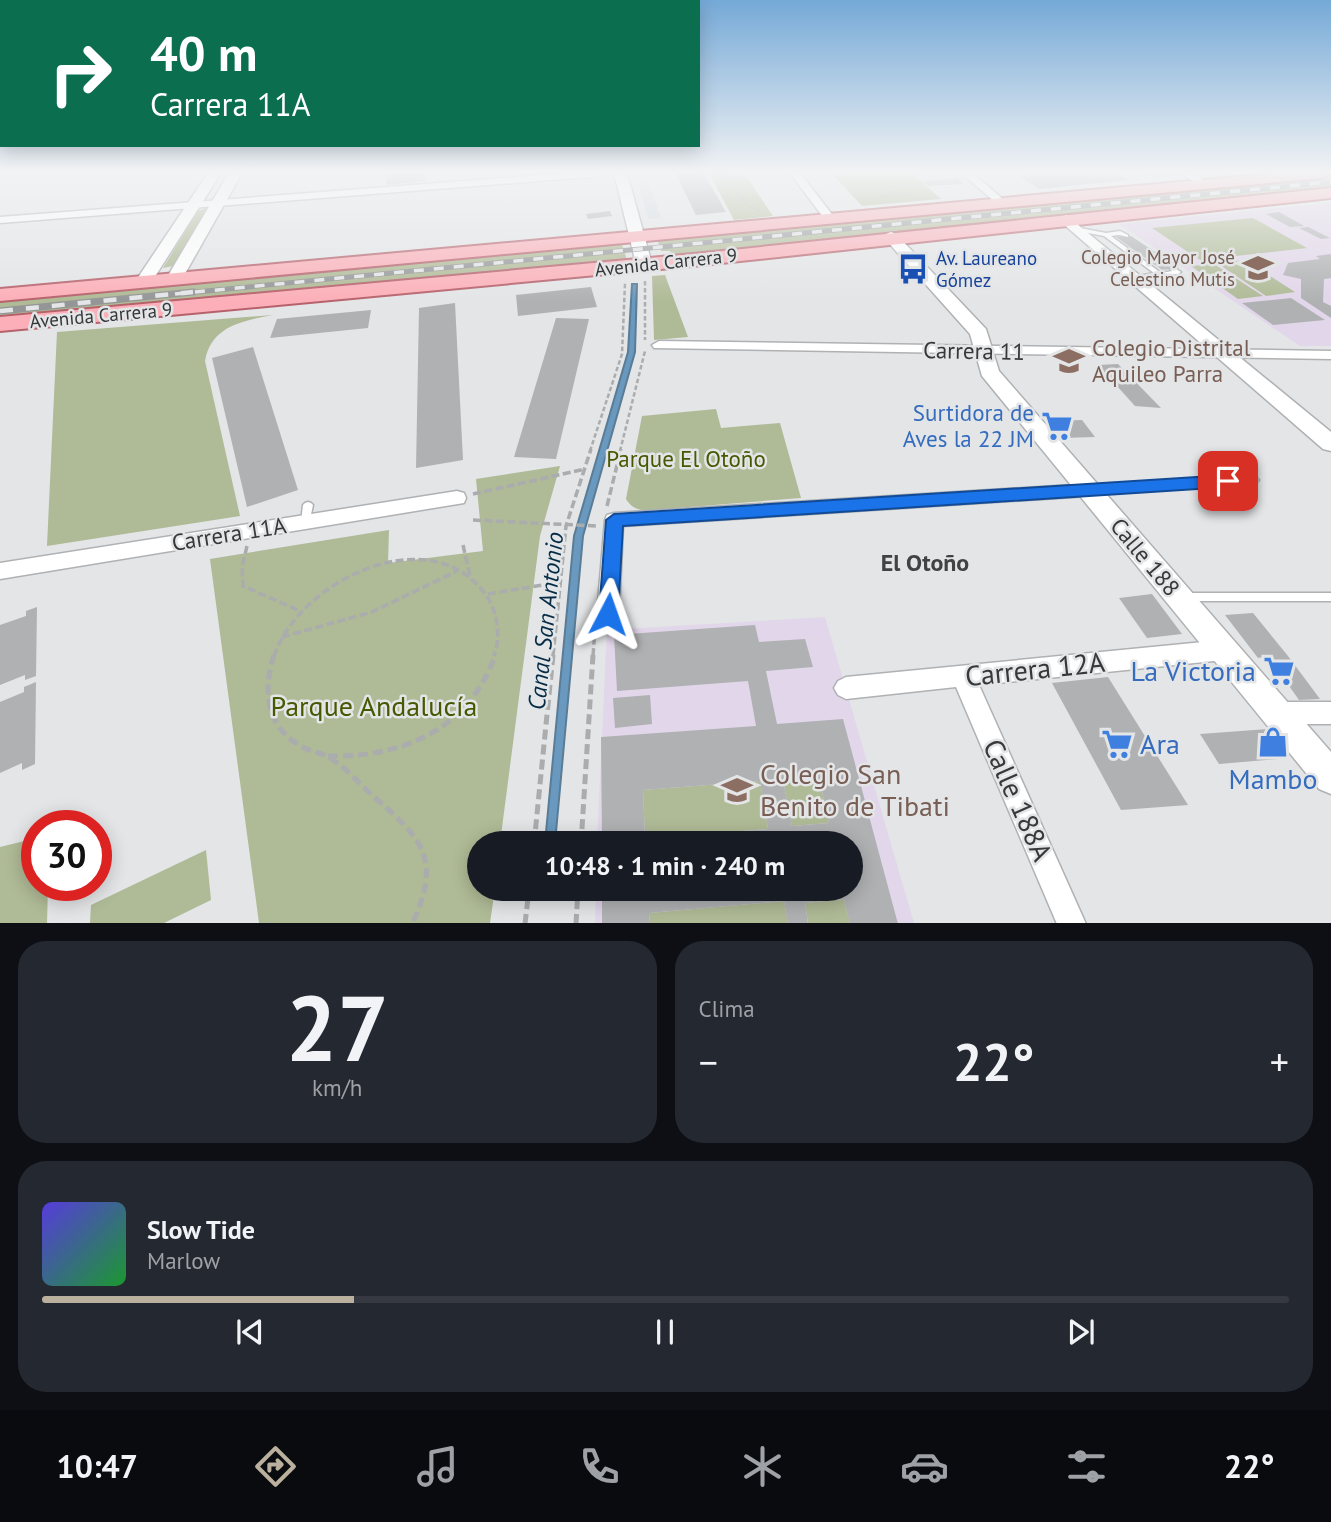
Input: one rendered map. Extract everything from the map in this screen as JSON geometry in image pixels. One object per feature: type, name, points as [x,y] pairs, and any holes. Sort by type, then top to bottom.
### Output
[{"type":"main road","name":"Avenida Carrera 9","points":[[0,295],[867,216]]},
{"type":"main road","name":"Avenida Carrera 9","points":[[0,324],[645,270],[891,237],[1073,225],[1145,216]]},
{"type":"street","points":[[0,220],[51,216]]},
{"type":"street","points":[[143,282],[186,216]]},
{"type":"street","points":[[174,279],[210,216]]},
{"type":"street","points":[[632,216],[645,270]]},
{"type":"street","points":[[1073,225],[1331,444]]},
{"type":"street","name":"Calle 188","points":[[891,237],[979,333],[989,372],[1331,777]]},
{"type":"street","name":"Carrera 11","points":[[659,345],[1331,355]]},
{"type":"street","points":[[602,619],[607,520],[1089,489]]},
{"type":"street","name":"Carrera 11A","points":[[0,570],[251,531],[307,514],[457,498]]},
{"type":"street","name":"Carrera 12A","points":[[846,688],[1224,650]]},
{"type":"street","name":"Calle 188A","points":[[963,676],[1072,923]]},
{"type":"street","points":[[1277,713],[1331,713]]},
{"type":"lane","points":[[1073,225],[1106,235],[1159,274]]},
{"type":"lane","points":[[1106,235],[1120,233],[1126,236]]},
{"type":"lane","points":[[1111,257],[1132,254]]},
{"type":"lane","points":[[1136,278],[1178,272],[1173,269]]},
{"type":"lane","points":[[1089,489],[1255,480]]},
{"type":"lane","points":[[1180,597],[1331,597]]},
{"type":"path","points":[[473,520],[566,526],[607,520],[645,358],[645,270]]},
{"type":"path","points":[[535,831],[566,526],[622,354],[626,277]]},
{"type":"path","points":[[457,498],[586,469]]},
{"type":"path","points":[[251,531],[242,567],[243,586],[300,611]]},
{"type":"path","points":[[463,545],[470,576]]},
{"type":"path","points":[[418,560],[446,565],[470,576],[488,594],[498,617],[498,645],[489,675],[469,704],[440,730],[404,748],[365,758],[328,756],[297,744],[276,723],[266,696],[268,667],[280,637],[300,611],[336,583],[356,573],[387,563],[418,560]]},
{"type":"path","points":[[280,637],[328,628],[376,613],[458,571]]},
{"type":"path","points":[[488,594],[561,582]]},
{"type":"path","points":[[582,831],[602,619]]},
{"type":"path","points":[[328,756],[414,832],[427,866],[426,887],[412,923]]},
{"type":"path","points":[[525,923],[528,901]]},
{"type":"path","points":[[576,923],[577,901]]},
{"type":"shaded area","points":[[647,216],[661,218],[648,219]]},
{"type":"shaded area","name":"Colegio Mayor José Celestino Mutis","points":[[1199,216],[1331,216],[1331,346],[1300,346],[1119,224]]},
{"type":"shaded area","name":"Colegio San Benito de Tibati","points":[[825,617],[914,923],[595,923],[596,901],[863,901],[863,831],[598,831],[607,630]]},
{"type":"green space","points":[[195,216],[202,216],[173,266],[163,268]]},
{"type":"green space","points":[[732,216],[772,216],[734,220]]},
{"type":"green space","points":[[1049,216],[672,255],[670,251],[661,251],[657,239],[913,217]]},
{"type":"green space","points":[[1253,218],[1307,248],[1200,260],[1152,228]]},
{"type":"green space","points":[[621,241],[627,260],[0,318],[0,301]]},
{"type":"green space","points":[[1245,260],[1295,292],[1266,296],[1217,263]]},
{"type":"green space","points":[[1214,264],[1263,296],[1238,299],[1191,266]]},
{"type":"green space","points":[[665,275],[688,337],[654,340],[652,276]]},
{"type":"green space","points":[[273,315],[239,323],[221,333],[208,349],[205,361],[240,516],[47,546],[57,332]]},
{"type":"green space","name":"Parque El Otoño","points":[[716,409],[721,428],[780,423],[801,498],[647,510],[631,505],[626,499],[642,416]]},
{"type":"green space","name":"Parque Andalucía","points":[[560,466],[540,536],[502,831],[467,831],[467,901],[493,901],[490,923],[259,923],[210,559],[389,530],[388,563],[483,551],[476,479]]},
{"type":"green space","points":[[819,778],[829,823],[792,826],[783,780]]},
{"type":"green space","points":[[760,781],[768,829],[645,831],[643,790]]},
{"type":"green space","points":[[21,842],[21,901],[48,901],[47,923],[0,923],[0,847]]},
{"type":"green space","points":[[206,850],[211,900],[164,923],[90,923],[91,905],[99,901],[112,901],[112,895]]},
{"type":"green space","points":[[784,901],[788,923],[650,923],[649,913]]},
{"type":"green space","points":[[844,901],[850,923],[808,923],[805,903]]},
{"type":"water","points":[[632,284],[637,284],[635,352],[583,536],[556,831],[546,831],[574,536],[628,352]]},
{"type":"building","points":[[587,216],[611,216],[588,219]]},
{"type":"building","points":[[1270,216],[1286,216],[1304,226],[1290,227]]},
{"type":"building","points":[[1308,227],[1330,238],[1321,239],[1299,228]]},
{"type":"building","points":[[1131,236],[1179,268],[1162,270],[1116,237]]},
{"type":"building","points":[[1331,254],[1331,278],[1324,279],[1323,302],[1331,306],[1331,318],[1301,298],[1301,279],[1283,275],[1288,263],[1320,259],[1316,256]]},
{"type":"building","points":[[591,287],[597,307],[518,316],[516,295]]},
{"type":"building","points":[[1291,298],[1325,320],[1273,325],[1242,303]]},
{"type":"building","points":[[455,303],[463,460],[416,468],[419,308]]},
{"type":"building","points":[[371,310],[368,328],[270,338],[277,319]]},
{"type":"building","points":[[556,318],[589,319],[556,459],[514,457]]},
{"type":"building","points":[[253,347],[298,490],[247,507],[212,358]]},
{"type":"building","points":[[1118,364],[1161,408],[1135,406],[1098,365]]},
{"type":"building","points":[[1082,420],[1095,437],[1061,438],[1049,421]]},
{"type":"building","points":[[1152,594],[1182,634],[1147,638],[1119,598]]},
{"type":"building","points":[[37,607],[36,676],[25,680],[25,675],[0,685],[0,625],[26,616],[26,611]]},
{"type":"building","points":[[1253,613],[1320,699],[1299,700],[1268,656],[1258,658],[1225,615]]},
{"type":"building","points":[[755,625],[759,642],[805,639],[813,667],[766,671],[777,724],[843,719],[898,923],[850,923],[844,901],[863,901],[863,831],[743,831],[768,829],[760,781],[643,790],[645,831],[602,831],[601,737],[756,726],[748,681],[617,691],[614,635]],"holes":[[[819,778],[829,823],[792,826],[783,780]]]},
{"type":"building","name":"Ara","points":[[1108,677],[1188,805],[1121,810],[1052,683]]},
{"type":"building","points":[[36,682],[35,764],[22,770],[22,763],[0,773],[0,702],[24,692],[24,687]]},
{"type":"building","points":[[650,695],[652,724],[615,728],[613,698]]},
{"type":"building","points":[[1268,729],[1289,758],[1219,764],[1200,734]]},
{"type":"building","points":[[602,901],[784,901],[649,913],[650,923],[602,923]]},
{"type":"building","points":[[784,901],[824,901],[805,903],[808,923],[788,923]]},
{"type":"railway","points":[[175,294],[979,216]]},
{"type":"railway","points":[[0,311],[193,292]]},
{"type":"place","name":"Colegio Mayor José Celestino Mutis","points":[[1258,268]]},
{"type":"place","name":"Av. Laureano Gómez","points":[[913,269]]},
{"type":"place","name":"Colegio Distrital Aquileo Parra","points":[[1069,361]]},
{"type":"place","name":"Surtidora de Aves la 22 JM","points":[[1057,426]]},
{"type":"place","name":"La Victoria","points":[[1279,671]]},
{"type":"place","name":"Mambo","points":[[1273,742]]},
{"type":"place","name":"Ara","points":[[1117,744]]},
{"type":"place","name":"Colegio San Benito de Tibati","points":[[737,790]]},
{"type":"district","name":"El Otoño","points":[[925,563]]},
{"type":"route","points":[[608,614],[614,520],[1228,481]]},
{"type":"water label","name":"Canal San Antonio","points":[[546,621]]}]
